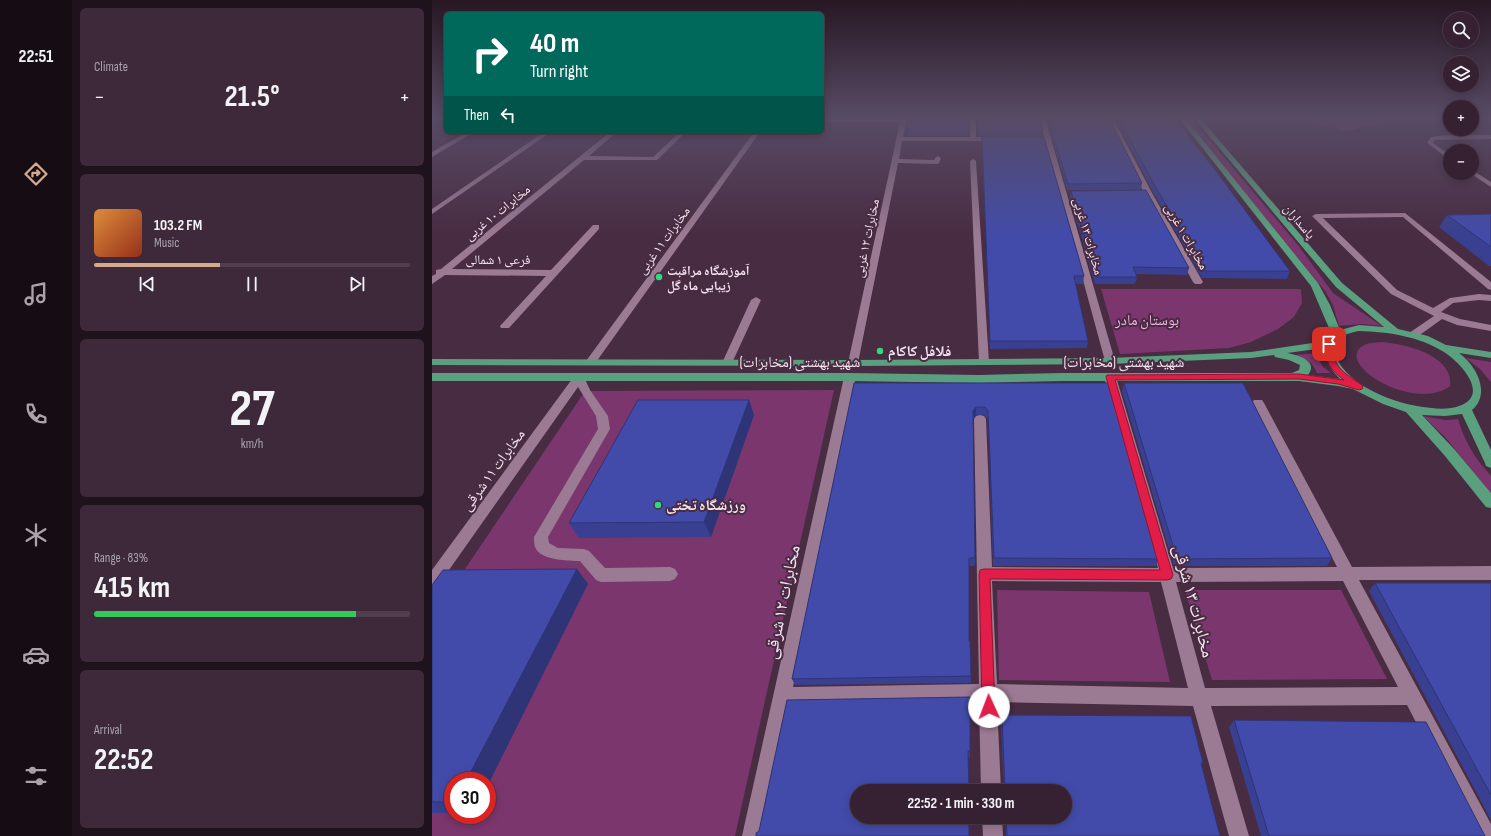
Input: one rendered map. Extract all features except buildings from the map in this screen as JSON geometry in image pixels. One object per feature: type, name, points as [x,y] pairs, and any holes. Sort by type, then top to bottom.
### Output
[{"type":"main road","name":"پاسداران","points":[[1213,157],[1315,285],[1325,305],[1333,339],[1329,355],[1332,363],[1341,374],[1359,387]]},
{"type":"main road","name":"پاسداران","points":[[1230,157],[1339,285],[1394,330]]},
{"type":"main road","name":"شهید بهشتی (مخابرات)","points":[[432,377],[720,377],[984,362],[1110,361],[1270,353],[1333,339],[1347,330],[1359,328],[1394,330]]},
{"type":"main road","points":[[1359,387],[1383,400],[1410,409],[1438,412],[1465,408],[1486,393],[1476,375],[1459,358],[1442,347],[1412,335],[1394,330]]},
{"type":"main road","points":[[1442,347],[1491,355]]},
{"type":"main road","points":[[1270,353],[1292,357],[1305,363],[1305,372],[1293,377]]},
{"type":"main road","name":"شهید بهشتی (مخابرات)","points":[[432,362],[727,363],[979,379],[1293,377],[1338,382],[1359,387]]},
{"type":"main road","points":[[720,377],[727,363]]},
{"type":"main road","points":[[1465,408],[1491,463]]},
{"type":"main road","points":[[1410,409],[1450,453],[1491,503]]},
{"type":"street","points":[[432,212],[512,157]]},
{"type":"street","points":[[582,158],[655,159],[657,157]]},
{"type":"street","name":"مخابرات ۱۱ غربی","points":[[590,363],[739,157]]},
{"type":"street","name":"مخابرات ۱۲ غربی","points":[[851,370],[896,157]]},
{"type":"street","name":"مخابرات ۱۳ غربی","points":[[1052,157],[1067,194],[1110,361]]},
{"type":"street","name":"مخابرات ۱ غربی","points":[[1128,157],[1144,193],[1198,282]]},
{"type":"street","name":"مخابرات ۱۰ غربی","points":[[432,281],[582,158]]},
{"type":"street","points":[[895,161],[937,162],[938,158]]},
{"type":"street","points":[[973,162],[984,362]]},
{"type":"street","points":[[1479,177],[1491,185]]},
{"type":"street","points":[[1491,286],[1405,215],[1316,216],[1394,292],[1457,322],[1491,328]]},
{"type":"street","points":[[505,326],[596,227]]},
{"type":"street","name":"فرعی ۱ شمالی","points":[[432,272],[554,273]]},
{"type":"street","points":[[1478,275],[1491,275]]},
{"type":"street","points":[[1412,335],[1450,301],[1479,297],[1491,298]]},
{"type":"street","points":[[727,363],[756,300]]},
{"type":"street","name":"مخابرات ۱۲ شرقی","points":[[752,836],[783,696],[851,370]]},
{"type":"street","points":[[579,377],[585,391],[602,416],[604,429],[541,537],[542,547],[557,554],[584,555],[600,575],[670,574]]},
{"type":"street","name":"مخابرات ۱۱ شرقی","points":[[432,582],[579,377]]},
{"type":"street","name":"مخابرات ۱۳ شرقی","points":[[1110,377],[1167,575],[1198,697],[1238,836]]},
{"type":"street","points":[[1258,403],[1486,836]]},
{"type":"street","points":[[980,419],[991,784]]},
{"type":"street","points":[[984,574],[1167,575],[1491,573]]},
{"type":"street","points":[[783,696],[988,693],[1198,697],[1412,696]]},
{"type":"street","points":[[992,824],[992,836]]},
{"type":"green space","points":[[1216,157],[1224,157],[1298,245],[1333,293],[1382,326],[1362,324],[1339,326],[1333,305],[1325,291]]},
{"type":"green space","name":"بوستان مادر","points":[[1101,289],[1301,289],[1302,303],[1294,317],[1278,329],[1251,342],[1229,348],[1120,354]]},
{"type":"green space","points":[[1382,342],[1403,345],[1426,353],[1436,359],[1444,366],[1449,375],[1450,386],[1436,393],[1419,394],[1384,384],[1370,375],[1360,365],[1357,355],[1363,345]]},
{"type":"green space","points":[[1319,353],[1318,358],[1323,367],[1331,373],[1317,373],[1308,361],[1294,355]]},
{"type":"green space","points":[[1466,358],[1491,362],[1491,382],[1481,370]]},
{"type":"green space","name":"ورزشگاه تختی","points":[[834,390],[735,836],[432,836],[432,618],[585,391]]},
{"type":"green space","points":[[1423,416],[1445,420],[1458,419],[1471,450],[1491,476],[1491,493],[1445,437]]},
{"type":"green space","points":[[997,590],[1149,592],[1170,682],[999,680]]},
{"type":"green space","points":[[1185,590],[1341,590],[1387,679],[1212,680]]},
{"type":"place","name":"آموزشگاه مراقبت زیبایی ماه گل","points":[[659,277]]},
{"type":"place","name":"فلافل کاکام","points":[[880,351]]},
{"type":"place","name":"ورزشگاه تختی","points":[[658,505]]},
{"type":"route","points":[[989,707],[984,574],[1167,575],[1110,377],[1299,377],[1338,382],[1359,387],[1341,374],[1332,363],[1329,355],[1329,344]]}]
